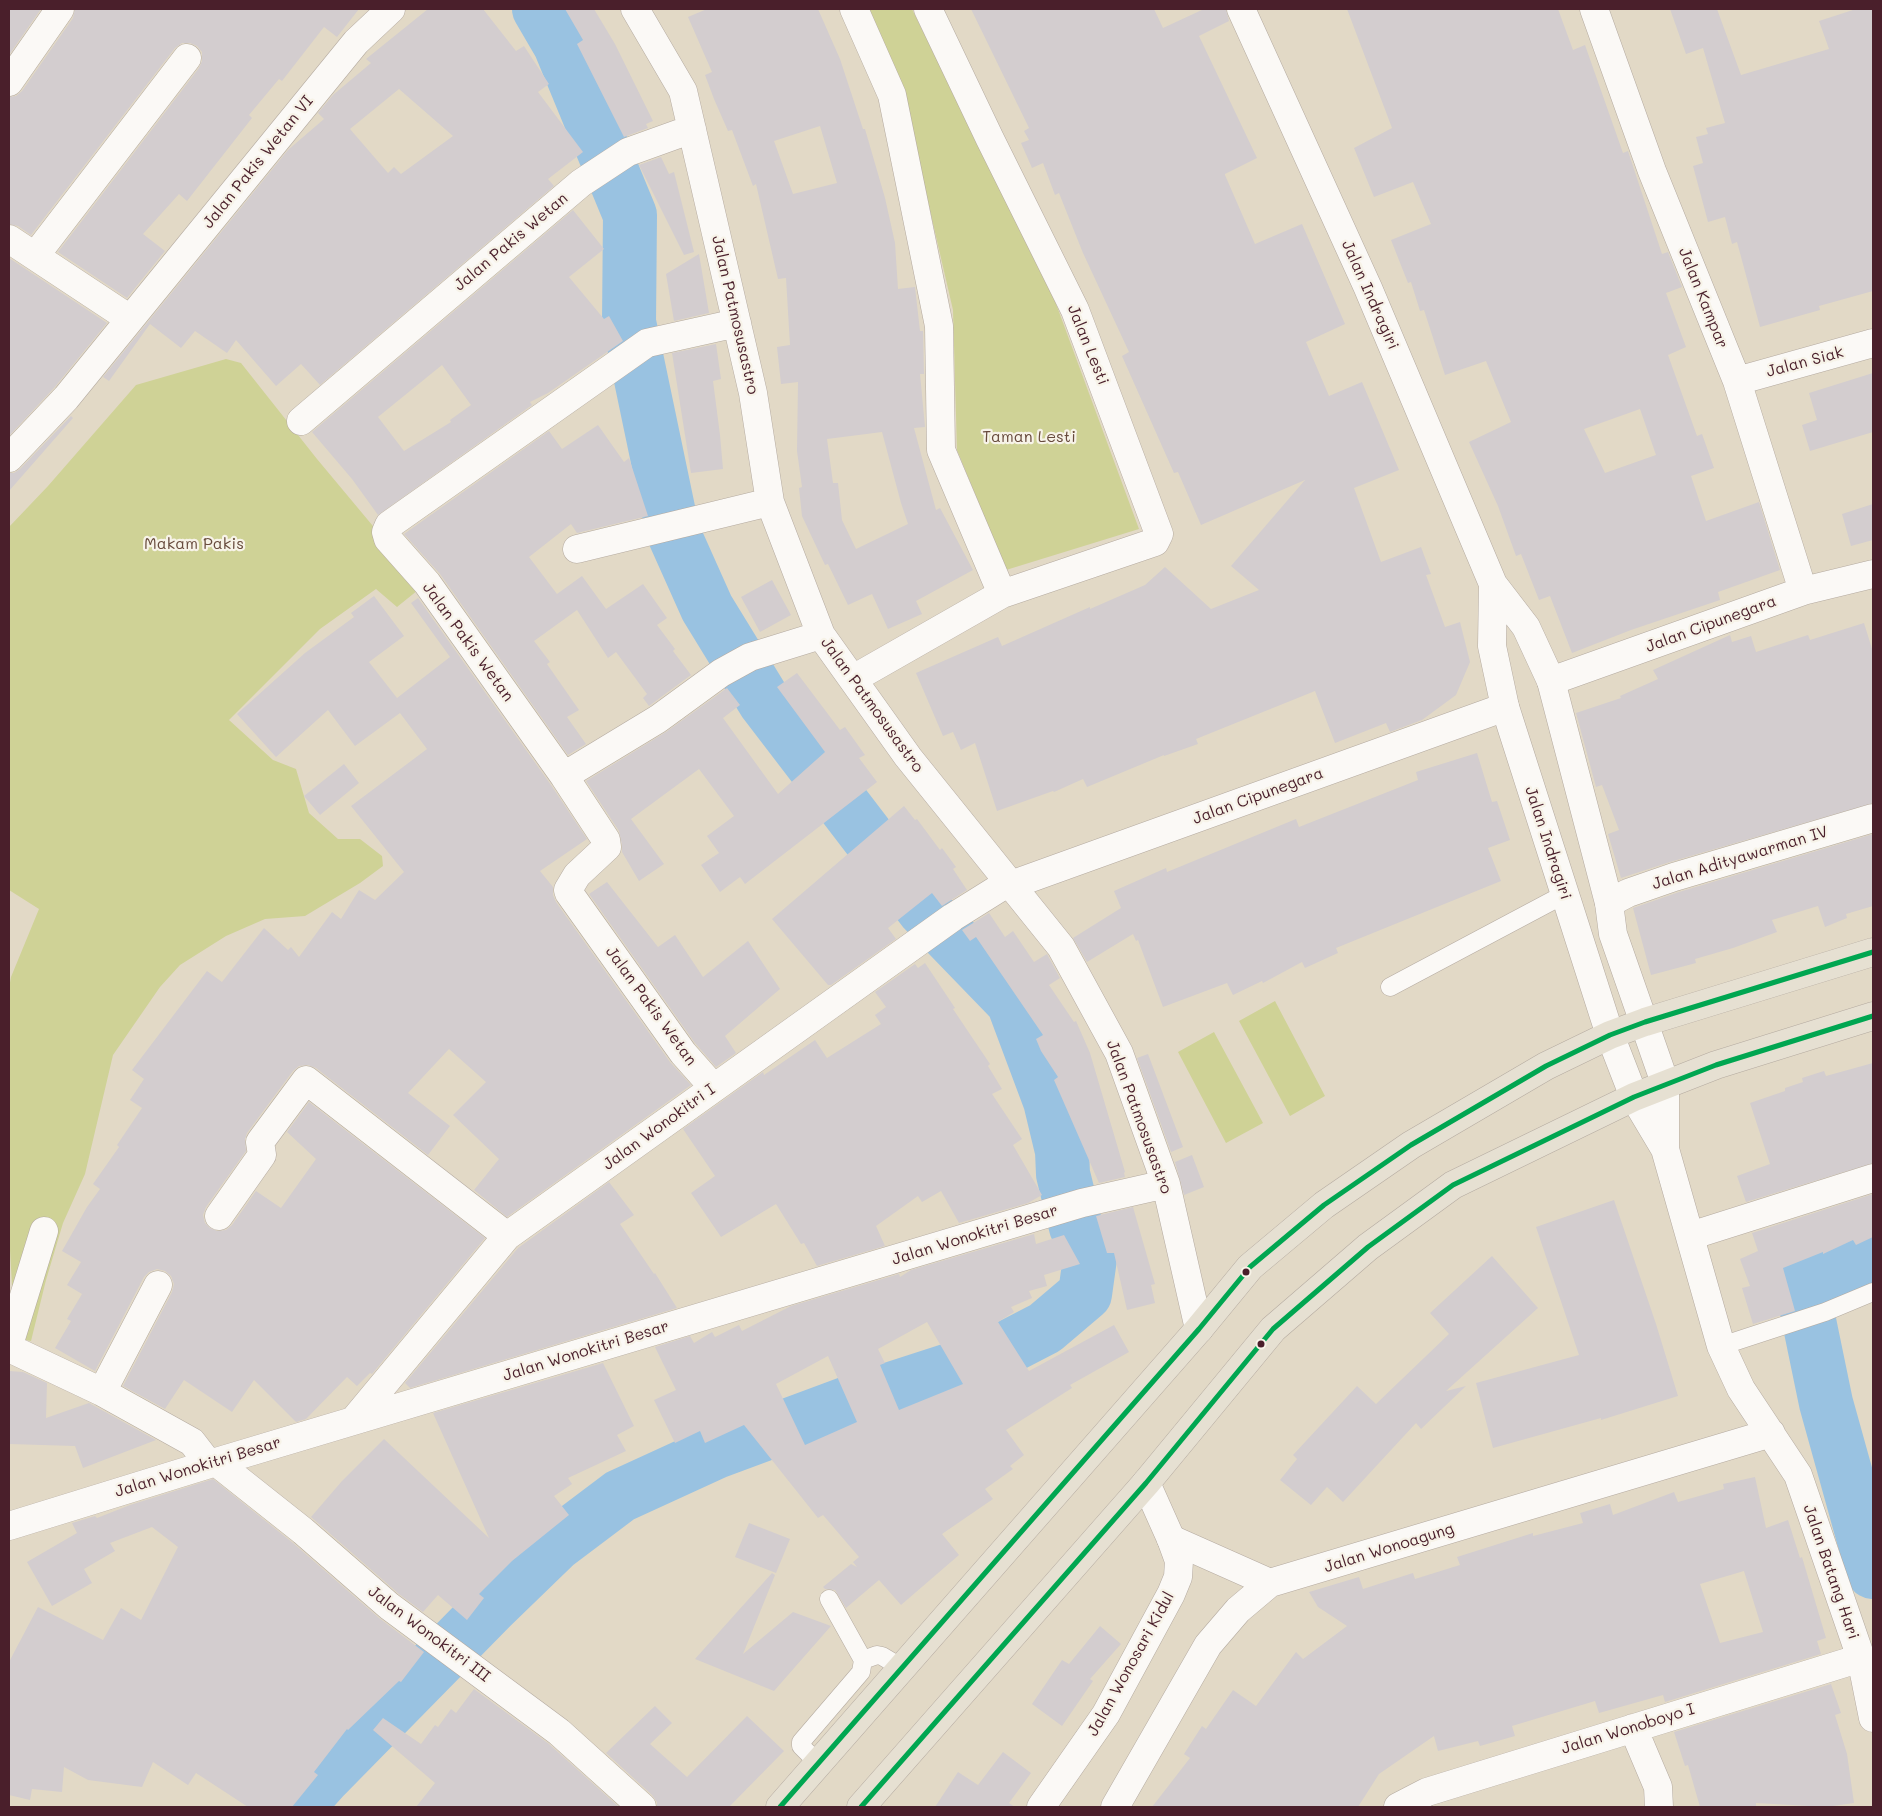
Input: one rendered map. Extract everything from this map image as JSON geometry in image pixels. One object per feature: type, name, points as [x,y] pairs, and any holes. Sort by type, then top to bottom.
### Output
[{"type":"main road","points":[[780,1807],[1250,1267],[1324,1205],[1411,1145],[1546,1066],[1610,1035],[1645,1022],[1873,952]]},
{"type":"main road","points":[[861,1807],[1146,1483],[1273,1329],[1368,1247],[1453,1186],[1634,1097],[1716,1065],[1873,1016]]},
{"type":"street","points":[[9,82],[60,9]]},
{"type":"street","name":"Jalan Pakis Wetan VI","points":[[9,458],[66,398],[356,42],[391,9]]},
{"type":"street","name":"Jalan Patmosusastro","points":[[634,9],[683,91],[753,393],[770,502],[821,635],[908,757],[1061,947],[1119,1053],[1166,1184],[1198,1329]]},
{"type":"street","points":[[854,9],[892,95],[939,326],[941,450],[1002,594]]},
{"type":"street","name":"Jalan Lesti","points":[[853,679],[1002,594],[1154,542],[1159,534],[1075,310],[928,9]]},
{"type":"street","name":"Jalan Indragiri","points":[[1242,9],[1368,288],[1493,584],[1526,626],[1551,681],[1609,903],[1613,934],[1666,1083],[1665,1150]]},
{"type":"street","name":"Jalan Kampar","points":[[1594,9],[1652,171],[1737,381],[1803,591]]},
{"type":"street","points":[[34,256],[188,58]]},
{"type":"street","name":"Jalan Pakis Wetan","points":[[301,421],[581,183],[628,152],[692,129]]},
{"type":"street","points":[[9,239],[130,319]]},
{"type":"street","name":"Jalan Pakis Wetan","points":[[714,1088],[683,1053],[569,893],[568,890],[577,875],[603,852],[607,843],[564,776],[427,583],[388,539],[386,532],[389,525],[647,343],[737,323]]},
{"type":"street","name":"Jalan Siak","points":[[1737,381],[1873,343]]},
{"type":"street","points":[[577,549],[770,502]]},
{"type":"street","name":"Jalan Cipunegara","points":[[1551,681],[1803,591],[1873,574]]},
{"type":"street","name":"Jalan Indragiri","points":[[1493,584],[1492,646],[1505,707],[1610,1035],[1634,1097],[1665,1150]]},
{"type":"street","points":[[564,776],[658,719],[721,673],[750,657],[821,635]]},
{"type":"street","name":"Jalan Cipunegara","points":[[1010,883],[1505,707]]},
{"type":"street","name":"Jalan Adityawarman IV","points":[[1609,903],[1628,893],[1674,877],[1873,818]]},
{"type":"street","name":"Jalan Wonokitri I","points":[[354,1420],[507,1236],[953,917],[1010,883]]},
{"type":"street","points":[[219,1216],[262,1155],[260,1142],[306,1080],[507,1236]]},
{"type":"street","name":"Jalan Batang Hari","points":[[1665,1150],[1721,1346],[1741,1389],[1798,1475],[1861,1658],[1873,1718]]},
{"type":"street","points":[[1690,1236],[1873,1178]]},
{"type":"street","name":"Jalan Wonokitri Besar","points":[[9,1526],[354,1420],[1082,1203],[1166,1184]]},
{"type":"street","points":[[9,1347],[44,1231]]},
{"type":"street","points":[[102,1392],[158,1285]]},
{"type":"street","name":"Jalan Wonokitri III","points":[[9,1347],[102,1392],[192,1442],[212,1463],[303,1531],[389,1606],[559,1732],[642,1807]]},
{"type":"street","name":"Jalan Wonoagung","points":[[1115,1807],[1208,1646],[1238,1610],[1270,1583],[1771,1433]]},
{"type":"street","name":"Jalan Wonosari Kidul","points":[[1041,1807],[1106,1714],[1171,1594],[1178,1577],[1179,1561],[1146,1483]]},
{"type":"street","points":[[1171,1539],[1270,1583]]},
{"type":"street","name":"Jalan Wonoboyo I","points":[[1399,1807],[1427,1792],[1861,1658]]},
{"type":"street","points":[[1632,1728],[1658,1787],[1659,1807]]},
{"type":"lane","points":[[1390,987],[1565,894]]},
{"type":"lane","points":[[1721,1346],[1797,1322],[1873,1292]]},
{"type":"lane","points":[[829,1599],[862,1666],[875,1698]]},
{"type":"lane","points":[[818,1763],[801,1746],[801,1742],[862,1666],[877,1655],[902,1668]]},
{"type":"green space","name":"Taman Lesti","points":[[869,9],[912,9],[1055,301],[1139,529],[1006,570],[957,450],[953,310],[904,98]]},
{"type":"green space","name":"Makam Pakis","points":[[226,359],[241,363],[317,459],[423,586],[397,607],[376,589],[320,629],[229,720],[273,760],[296,769],[309,813],[338,839],[360,839],[382,856],[383,866],[360,883],[305,916],[265,919],[226,936],[180,965],[160,987],[113,1055],[85,1174],[63,1223],[31,1341],[15,1338],[9,1233],[9,988],[11,977],[39,909],[9,890],[9,527],[48,486],[136,385]]},
{"type":"green space","points":[[1275,1001],[1325,1096],[1290,1116],[1239,1021]]},
{"type":"green space","points":[[1214,1032],[1263,1123],[1226,1143],[1178,1052]]},
{"type":"building","points":[[9,9],[41,9],[9,55]]},
{"type":"building","points":[[75,9],[359,9],[337,37],[324,27],[282,81],[279,79],[249,115],[252,118],[187,201],[179,194],[143,234],[165,251],[127,298],[58,252],[199,68],[202,61],[202,52],[197,46],[190,43],[182,43],[175,48],[31,235],[18,226],[9,224],[9,97],[16,96],[22,91],[73,18]]},
{"type":"building","points":[[428,9],[483,9],[516,51],[524,46],[549,84],[538,92],[583,152],[548,179],[554,186],[320,385],[301,364],[276,386],[236,340],[227,353],[195,331],[181,348],[150,324],[109,381],[103,377],[288,150],[324,119],[318,113],[333,95],[371,63],[366,59]],"holes":[[[399,89],[453,136],[401,174],[394,167],[388,173],[350,129]]]},
{"type":"building","points":[[565,9],[594,9],[615,44],[653,121],[646,124],[648,128],[624,137],[577,44],[583,40]]},
{"type":"building","points":[[707,9],[818,9],[840,59],[863,129],[865,129],[885,198],[895,243],[898,289],[915,287],[920,331],[923,331],[924,374],[920,374],[925,427],[914,428],[936,510],[940,508],[973,570],[916,601],[922,614],[888,629],[872,594],[848,605],[828,564],[825,565],[802,516],[799,488],[802,487],[797,451],[798,382],[781,384],[777,347],[790,345],[786,278],[778,279],[756,184],[753,186],[732,130],[728,131],[714,99],[705,75],[712,72],[688,17]],"holes":[[[820,126],[837,183],[793,194],[774,141]],[[882,432],[908,524],[856,549],[842,520],[838,483],[833,483],[827,439]]]},
{"type":"building","points":[[971,9],[1154,9],[1163,28],[1204,9],[1226,9],[1229,21],[1199,36],[1257,158],[1225,175],[1255,244],[1302,224],[1345,324],[1306,342],[1329,396],[1362,382],[1399,470],[1354,488],[1381,562],[1421,547],[1431,574],[1426,575],[1445,627],[1460,622],[1470,662],[1456,695],[1422,720],[1390,732],[1386,723],[1335,743],[1315,691],[1196,739],[1198,744],[1164,755],[1087,787],[1083,779],[1054,792],[997,811],[975,743],[961,750],[953,732],[943,736],[916,673],[998,637],[1002,646],[1090,607],[1090,609],[1145,585],[1165,567],[1211,609],[1259,590],[1231,566],[1305,480],[1201,525],[1178,472],[1174,473],[1122,356],[1129,352],[1083,253],[1059,193],[1055,195],[1043,163],[1032,168],[1021,143],[1029,140],[1024,131],[1029,128]]},
{"type":"building","points":[[1347,9],[1558,9],[1573,50],[1585,45],[1623,153],[1628,151],[1662,254],[1668,252],[1682,287],[1666,293],[1686,347],[1668,355],[1697,436],[1702,434],[1714,468],[1691,476],[1706,521],[1759,502],[1780,570],[1718,592],[1720,600],[1631,630],[1572,653],[1550,596],[1539,600],[1521,554],[1516,556],[1498,506],[1469,442],[1511,422],[1486,361],[1445,375],[1424,310],[1420,311],[1411,282],[1408,283],[1391,240],[1431,224],[1413,182],[1374,197],[1354,148],[1392,128]],"holes":[[[1640,409],[1656,455],[1605,473],[1584,429]]]},
{"type":"building","points":[[1670,9],[1717,9],[1741,75],[1829,49],[1819,21],[1856,9],[1873,9],[1873,291],[1819,306],[1820,310],[1760,327],[1737,242],[1732,244],[1725,217],[1708,222],[1693,166],[1703,163],[1696,137],[1708,134],[1706,128],[1725,123],[1703,48],[1686,54]]},
{"type":"building","points":[[661,157],[669,174],[674,172],[694,252],[684,255],[639,165]]},
{"type":"building","points":[[573,210],[604,249],[569,277],[604,319],[609,316],[623,341],[548,393],[530,402],[532,405],[378,515],[352,479],[312,432]],"holes":[[[442,365],[471,405],[450,420],[451,422],[404,451],[378,417]]]},
{"type":"building","points":[[699,254],[709,313],[674,321],[666,274]]},
{"type":"building","points":[[9,258],[107,323],[54,388],[9,436]]},
{"type":"building","points":[[716,344],[721,379],[713,381],[723,469],[691,473],[672,353]]},
{"type":"building","points":[[1873,373],[1873,432],[1810,451],[1802,425],[1817,420],[1809,393]]},
{"type":"building","points":[[71,416],[73,418],[9,491],[9,473],[14,473],[20,469]]},
{"type":"building","points":[[598,425],[624,462],[629,458],[648,516],[577,533],[571,524],[529,557],[557,594],[582,576],[606,609],[643,584],[667,618],[657,625],[691,675],[649,706],[643,698],[647,694],[616,652],[608,658],[577,610],[534,641],[550,662],[547,664],[579,710],[567,717],[586,744],[568,755],[440,574],[404,534],[549,431],[562,449]]},
{"type":"building","points":[[1873,504],[1873,540],[1851,546],[1842,514]]},
{"type":"building","points":[[772,580],[791,615],[760,632],[741,597]]},
{"type":"building","points":[[374,596],[404,636],[369,662],[397,698],[450,657],[411,603],[418,598],[551,785],[587,839],[540,871],[553,887],[553,895],[556,902],[670,1062],[691,1085],[507,1217],[474,1190],[499,1159],[453,1115],[486,1082],[449,1049],[408,1093],[450,1126],[428,1155],[316,1068],[308,1065],[299,1066],[293,1071],[247,1133],[245,1139],[246,1151],[206,1207],[203,1215],[205,1223],[210,1228],[217,1231],[226,1230],[232,1225],[256,1191],[281,1208],[316,1159],[287,1132],[309,1102],[485,1238],[372,1374],[370,1373],[357,1386],[347,1377],[306,1419],[296,1422],[254,1380],[232,1412],[184,1380],[165,1409],[123,1386],[172,1292],[174,1284],[171,1276],[165,1271],[157,1269],[149,1272],[144,1277],[95,1371],[55,1348],[71,1321],[67,1319],[82,1294],[67,1285],[81,1262],[62,1251],[87,1207],[100,1189],[93,1184],[119,1147],[117,1145],[142,1108],[130,1100],[144,1079],[132,1070],[207,971],[222,982],[264,928],[288,950],[291,947],[299,957],[332,912],[341,919],[359,890],[375,900],[404,872],[351,806],[427,749],[400,713],[355,746],[328,710],[276,757],[237,714],[305,653],[354,617],[351,613]]},
{"type":"building","points":[[1864,623],[1873,652],[1873,803],[1621,878],[1608,834],[1619,830],[1602,785],[1596,787],[1576,713],[1621,698],[1620,696],[1658,679],[1653,670],[1730,635],[1732,642],[1751,636],[1756,652],[1808,635],[1810,640]]},
{"type":"building","points":[[797,673],[840,730],[845,727],[865,755],[859,758],[877,782],[745,884],[740,877],[720,892],[701,865],[719,853],[707,836],[734,816],[699,769],[631,819],[664,864],[639,881],[622,852],[619,831],[586,781],[666,732],[727,688],[740,705],[723,718],[778,794],[825,752],[777,687]]},
{"type":"building","points":[[1477,753],[1492,802],[1497,801],[1510,840],[1488,848],[1501,881],[1336,948],[1338,953],[1305,968],[1302,962],[1263,983],[1262,981],[1233,995],[1227,983],[1163,1007],[1138,940],[1136,941],[1133,934],[1087,962],[1073,938],[1121,908],[1114,891],[1166,868],[1167,872],[1296,819],[1299,827],[1418,780],[1416,772]]},
{"type":"building","points":[[344,764],[359,783],[320,815],[304,796]]},
{"type":"building","points":[[904,806],[915,820],[917,819],[940,850],[942,848],[956,867],[953,869],[967,890],[942,906],[932,893],[888,928],[896,939],[831,985],[828,985],[772,919]]},
{"type":"building","points":[[1873,834],[1873,906],[1846,914],[1847,918],[1825,927],[1818,906],[1772,920],[1777,932],[1695,959],[1696,963],[1651,975],[1633,908],[1679,892]]},
{"type":"building","points":[[607,882],[658,947],[675,935],[703,977],[748,941],[780,989],[725,1036],[736,1053],[716,1067],[695,1043],[589,894]]},
{"type":"building","points":[[989,913],[1005,937],[1013,931],[1034,962],[1047,954],[1060,978],[1049,985],[1074,1022],[1076,1021],[1090,1053],[1125,1177],[1099,1183],[1054,1080],[1058,1077],[1041,1051],[1036,1039],[1043,1035],[976,937],[970,941],[962,930]]},
{"type":"building","points":[[925,963],[990,1064],[988,1066],[1002,1089],[992,1094],[1022,1139],[1013,1145],[1042,1195],[1028,1203],[959,1223],[941,1191],[922,1202],[918,1196],[876,1226],[885,1246],[817,1266],[804,1243],[801,1244],[776,1204],[721,1237],[691,1193],[715,1176],[683,1129],[763,1072],[764,1075],[815,1040],[827,1058],[881,1024],[875,1015],[886,1007],[875,992],[915,964],[918,968]]},
{"type":"building","points":[[1148,1054],[1183,1147],[1171,1152],[1137,1058]]},
{"type":"building","points":[[1873,1063],[1873,1163],[1746,1202],[1737,1176],[1770,1164],[1750,1103],[1785,1091],[1785,1088],[1803,1082],[1802,1078],[1824,1071],[1826,1076]]},
{"type":"building","points":[[1192,1155],[1204,1187],[1184,1195],[1175,1162]]},
{"type":"building","points":[[609,1182],[634,1215],[620,1224],[677,1308],[410,1388],[405,1383],[518,1248]]},
{"type":"building","points":[[1873,1194],[1873,1237],[1856,1245],[1853,1240],[1823,1254],[1823,1252],[1783,1268],[1795,1311],[1753,1324],[1742,1288],[1750,1286],[1740,1259],[1758,1251],[1752,1233]]},
{"type":"building","points":[[1614,1200],[1678,1396],[1601,1420],[1601,1418],[1493,1448],[1476,1383],[1579,1355],[1536,1227]]},
{"type":"building","points":[[1133,1207],[1155,1284],[1151,1285],[1155,1303],[1127,1310],[1114,1253],[1107,1253],[1096,1216]]},
{"type":"building","points":[[1034,1234],[1036,1244],[1064,1235],[1080,1264],[1044,1275],[1047,1286],[1029,1291],[1032,1298],[1011,1307],[1014,1312],[998,1322],[1029,1371],[1114,1325],[1129,1352],[1070,1385],[1072,1388],[1006,1430],[1024,1455],[1010,1466],[1013,1469],[985,1489],[993,1499],[942,1534],[959,1555],[901,1605],[879,1580],[846,1608],[835,1590],[823,1587],[851,1564],[857,1567],[853,1562],[859,1557],[823,1515],[818,1518],[744,1425],[705,1443],[700,1431],[675,1443],[654,1400],[676,1390],[655,1347],[690,1336],[694,1343],[712,1332],[715,1337],[739,1325],[742,1331],[791,1306],[899,1274],[900,1277],[911,1270]],"holes":[[[927,1322],[963,1384],[899,1410],[880,1365],[885,1363],[878,1349]],[[828,1356],[857,1422],[805,1445],[776,1384]]]},
{"type":"building","points":[[1492,1256],[1538,1308],[1446,1391],[1466,1386],[1421,1429],[1416,1423],[1343,1502],[1327,1487],[1311,1505],[1280,1480],[1297,1459],[1293,1455],[1357,1386],[1376,1404],[1449,1334],[1430,1313]]},
{"type":"building","points":[[603,1363],[634,1426],[617,1435],[626,1451],[568,1478],[572,1484],[554,1496],[569,1515],[512,1561],[479,1594],[484,1598],[467,1620],[438,1595],[423,1612],[399,1594],[311,1517],[342,1481],[384,1439],[489,1538],[433,1413]]},
{"type":"building","points":[[9,1371],[23,1372],[47,1383],[46,1418],[89,1403],[156,1440],[83,1468],[75,1446],[9,1444]]},
{"type":"building","points":[[1755,1477],[1766,1528],[1788,1520],[1800,1558],[1802,1557],[1826,1638],[1817,1641],[1821,1654],[1665,1702],[1663,1695],[1599,1713],[1595,1701],[1512,1726],[1515,1736],[1480,1746],[1478,1741],[1438,1751],[1434,1736],[1379,1774],[1358,1807],[1152,1807],[1190,1758],[1184,1754],[1202,1726],[1206,1729],[1233,1690],[1256,1706],[1296,1652],[1303,1659],[1347,1626],[1318,1607],[1309,1592],[1359,1577],[1363,1589],[1413,1573],[1415,1579],[1460,1565],[1457,1557],[1533,1533],[1533,1536],[1583,1523],[1580,1513],[1610,1504],[1613,1515],[1674,1492],[1678,1502],[1724,1489],[1723,1484]],"holes":[[[1744,1571],[1763,1632],[1720,1643],[1700,1584]]]},
{"type":"building","points":[[213,1479],[293,1543],[379,1618],[424,1652],[401,1682],[399,1681],[347,1729],[314,1772],[318,1775],[292,1807],[248,1807],[196,1773],[188,1785],[153,1762],[142,1787],[88,1780],[64,1767],[62,1792],[32,1789],[30,1800],[9,1795],[9,1662],[38,1607],[103,1640],[121,1608],[141,1620],[178,1547],[152,1527],[110,1543],[115,1551],[84,1569],[92,1583],[52,1606],[27,1562],[77,1533],[72,1523],[95,1516],[97,1518],[130,1505]]},
{"type":"building","points":[[749,1523],[790,1539],[776,1573],[735,1557]]},
{"type":"building","points":[[772,1573],[775,1575],[743,1654],[793,1612],[831,1626],[774,1691],[695,1659]]},
{"type":"building","points":[[1100,1626],[1121,1644],[1090,1679],[1093,1681],[1062,1726],[1032,1704],[1062,1660],[1069,1664]]},
{"type":"building","points":[[1831,1684],[1841,1713],[1835,1715],[1847,1754],[1854,1803],[1826,1807],[1756,1803],[1756,1807],[1700,1807],[1688,1765],[1685,1766],[1674,1732]]},
{"type":"building","points":[[474,1689],[549,1744],[619,1807],[416,1807],[435,1783],[373,1730],[383,1718],[421,1744],[435,1725],[438,1727],[451,1709],[456,1713]]},
{"type":"building","points":[[655,1706],[672,1723],[650,1744],[687,1777],[747,1716],[784,1751],[729,1807],[657,1807],[657,1802],[652,1795],[606,1753]]},
{"type":"building","points":[[1003,1752],[1031,1773],[1009,1803],[1015,1807],[935,1807],[958,1772],[978,1785]]},
{"type":"waterway","points":[[539,9],[560,45],[630,215],[629,322],[671,523]]},
{"type":"waterway","points":[[297,1807],[492,1606],[555,1545],[620,1496],[716,1452],[848,1403],[987,1358],[1045,1328],[1085,1294],[1090,1258],[1076,1227],[1063,1174],[1062,1151],[1050,1101],[1013,1002],[924,910],[764,701],[707,608],[673,532]]},
{"type":"waterway","points":[[1873,1261],[1801,1282],[1826,1403],[1873,1572]]},
{"type":"transit line","points":[[780,1807],[1199,1329],[1250,1267],[1324,1205],[1411,1145],[1546,1066],[1610,1035],[1645,1022],[1873,952]]},
{"type":"transit line","points":[[861,1807],[1146,1483],[1273,1329],[1368,1247],[1453,1185],[1634,1097],[1716,1065],[1873,1016]]}]
